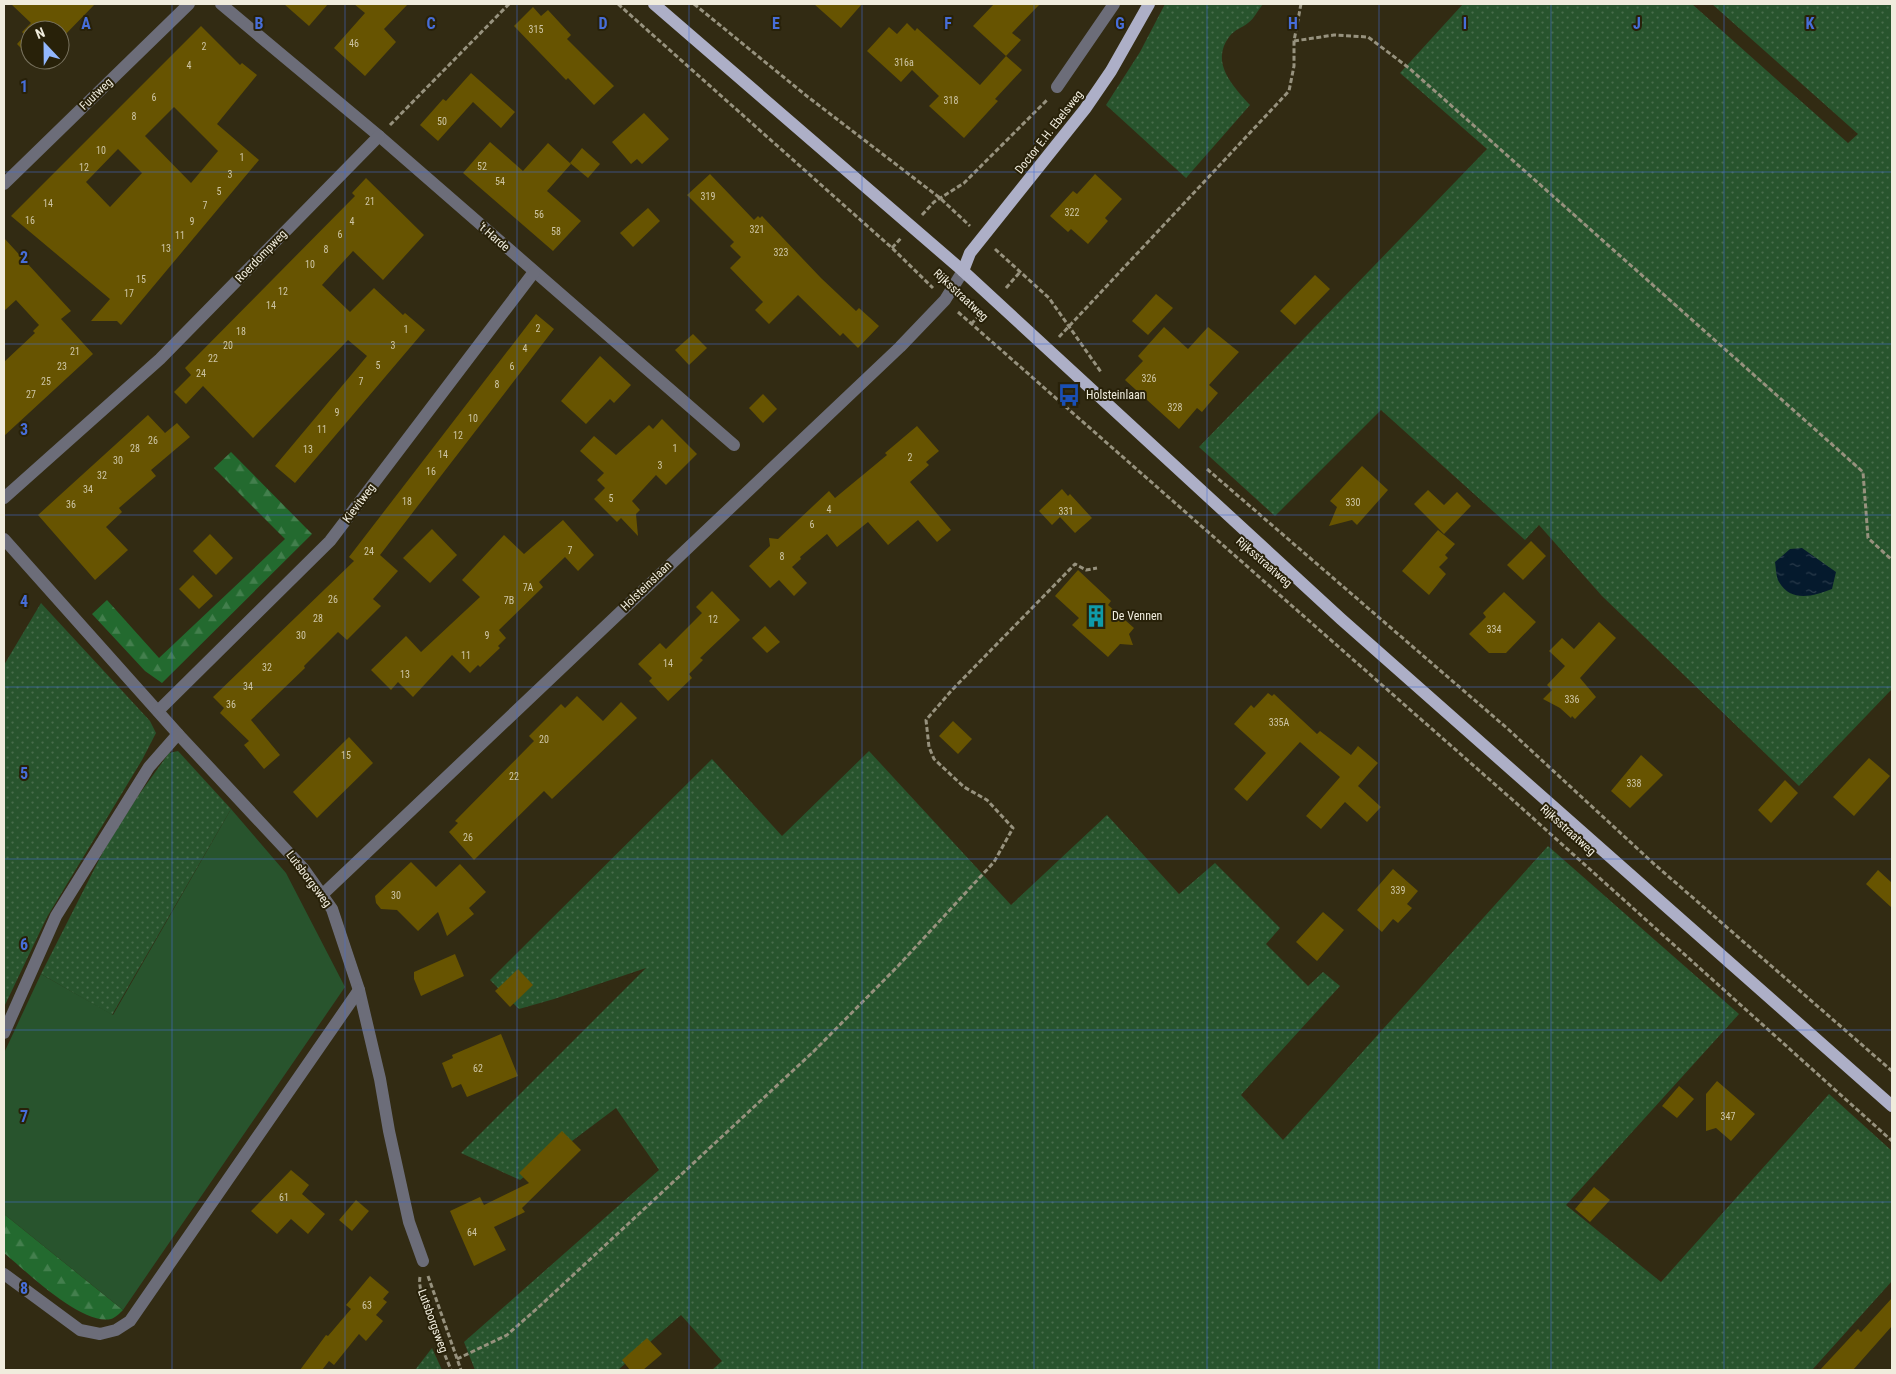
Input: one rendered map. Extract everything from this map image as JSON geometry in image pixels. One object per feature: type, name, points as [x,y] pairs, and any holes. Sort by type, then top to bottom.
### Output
[{"type":"main road","name":"Rijksstraatweg","points":[[654,4],[963,271],[1046,350],[1342,619],[1892,1106]]},
{"type":"main road","name":"Doctor E.H. Ebelsweg","points":[[963,271],[970,253],[1085,109],[1111,71],[1149,4]]},
{"type":"street","name":"Fuutweg","points":[[4,184],[189,4]]},
{"type":"street","name":"'t Harde","points":[[221,4],[379,136],[734,445]]},
{"type":"street","points":[[1057,87],[1114,4]]},
{"type":"street","name":"Roerdompweg","points":[[4,498],[160,359],[379,136]]},
{"type":"street","name":"Holsteinslaan","points":[[322,894],[900,347],[945,300],[963,271]]},
{"type":"street","name":"Kievitweg","points":[[158,711],[330,541],[534,272]]},
{"type":"street","name":"Lutsborgsweg","points":[[4,539],[178,734],[272,832],[303,868],[332,909],[359,990],[380,1079],[389,1131],[409,1222],[423,1261]]},
{"type":"street","points":[[4,1032],[56,916],[150,767],[178,734]]},
{"type":"street","points":[[4,1274],[80,1330],[100,1334],[116,1330],[130,1321],[359,990]]},
{"type":"path","points":[[379,136],[509,4]]},
{"type":"path","name":"Rijksstraatweg","points":[[618,4],[892,248],[945,300],[1515,802],[1892,1141]]},
{"type":"path","points":[[694,4],[808,98],[940,198],[1048,298],[1102,373]]},
{"type":"path","points":[[1046,350],[1289,91],[1294,66],[1294,41],[1301,4]]},
{"type":"path","points":[[1294,41],[1334,35],[1368,37],[1409,68],[1863,472],[1868,538],[1892,560]]},
{"type":"path","points":[[912,227],[926,210],[940,198],[964,183],[1044,104],[1057,87]]},
{"type":"path","points":[[1206,468],[1508,729],[1660,869],[1892,1071]]},
{"type":"path","points":[[457,1359],[507,1336],[814,1051],[898,966],[994,862],[1013,828],[987,800],[964,787],[934,759],[928,747],[926,720],[952,690],[1075,564],[1086,570],[1097,568]]},
{"type":"path","points":[[423,1261],[461,1370]]},
{"type":"path","name":"Lutsborgsweg","points":[[423,1261],[418,1283],[451,1370]]},
{"type":"green space","points":[[1165,4],[1263,4],[1246,25],[1229,37],[1222,56],[1226,74],[1250,105],[1186,178],[1106,105],[1140,52]]},
{"type":"green space","points":[[1463,4],[1692,4],[1848,143],[1858,134],[1712,4],[1892,4],[1892,689],[1799,786],[1602,596],[1539,525],[1525,540],[1381,410],[1275,516],[1199,447],[1487,149],[1400,73]]},
{"type":"green space","points":[[231,452],[312,534],[162,683],[145,671],[92,614],[107,600],[159,658],[285,539],[214,468]]},
{"type":"green space","points":[[41,603],[150,721],[156,733],[142,760],[47,917],[4,1007],[4,665]]},
{"type":"green space","points":[[178,751],[231,809],[112,1015],[41,974],[105,848],[138,796],[169,753]]},
{"type":"green space","points":[[869,751],[1011,905],[1107,815],[1179,894],[1215,863],[1280,928],[1266,944],[1308,986],[1323,972],[1340,986],[1241,1095],[1283,1140],[1548,846],[1739,1014],[1566,1205],[1661,1282],[1829,1094],[1892,1151],[1892,1281],[1812,1370],[712,1370],[722,1361],[681,1315],[618,1370],[475,1370],[464,1342],[659,1170],[616,1108],[520,1180],[461,1153],[646,968],[519,1009],[490,980],[712,759],[782,836]]},
{"type":"green space","points":[[231,809],[286,873],[345,987],[123,1310],[4,1214],[4,1053],[41,974],[113,1015]]},
{"type":"green space","points":[[4,1214],[123,1310],[111,1319],[99,1319],[70,1306],[40,1284],[4,1253]]},
{"type":"green space","points":[[432,1348],[442,1370],[415,1370]]},
{"type":"water","points":[[1802,548],[1836,572],[1832,589],[1818,594],[1803,596],[1790,593],[1784,589],[1779,582],[1775,562],[1790,549]]},
{"type":"building","points":[[11,4],[95,4],[70,30],[70,20],[28,20]]},
{"type":"building","points":[[284,4],[328,4],[309,26]]},
{"type":"building","points":[[354,4],[408,4],[384,29],[396,42],[365,76],[334,48],[365,13]]},
{"type":"building","points":[[814,4],[862,4],[841,28]]},
{"type":"building","points":[[994,4],[1040,4],[1012,33],[1021,40],[1006,56],[973,26]]},
{"type":"building","points":[[533,7],[541,16],[548,10],[571,35],[567,39],[614,86],[594,105],[568,78],[566,80],[514,26]]},
{"type":"building","points":[[907,23],[915,31],[917,28],[980,85],[1006,56],[1022,70],[995,99],[998,101],[964,138],[929,106],[939,96],[912,70],[901,82],[867,51],[889,27],[897,34]]},
{"type":"building","points":[[201,26],[240,65],[242,63],[257,75],[217,124],[259,160],[121,325],[117,321],[91,321],[110,299],[11,216]],"holes":[[[174,107],[218,151],[191,183],[145,136]],[[118,149],[142,173],[110,207],[86,182]]]},
{"type":"building","points":[[471,73],[515,112],[501,128],[473,102],[438,141],[420,125],[443,99],[446,101]]},
{"type":"building","points":[[644,113],[669,139],[642,164],[637,159],[631,164],[612,142]]},
{"type":"building","points":[[490,142],[523,171],[548,143],[571,164],[547,191],[581,221],[553,251],[463,173]]},
{"type":"building","points":[[582,148],[600,164],[588,178],[570,163]]},
{"type":"building","points":[[710,174],[754,220],[758,216],[760,218],[762,216],[821,278],[856,311],[859,308],[879,326],[858,348],[843,333],[840,336],[798,295],[769,324],[755,310],[763,302],[730,268],[741,257],[730,246],[734,242],[687,195]]},
{"type":"building","points":[[1095,174],[1122,199],[1105,218],[1108,221],[1088,244],[1071,229],[1068,232],[1050,216],[1073,191],[1077,194]]},
{"type":"building","points":[[366,178],[424,235],[383,280],[353,251],[322,285],[350,312],[374,288],[403,315],[405,313],[425,330],[295,483],[275,466],[367,356],[348,340],[253,438],[203,386],[186,404],[174,392],[191,375],[185,368],[355,196],[352,193]]},
{"type":"building","points":[[648,208],[660,221],[633,247],[620,233]]},
{"type":"building","points":[[4,238],[71,311],[61,319],[93,354],[4,436],[4,362],[35,333],[33,331],[39,325],[16,300],[4,311]]},
{"type":"building","points":[[1315,275],[1330,289],[1295,325],[1280,311]]},
{"type":"building","points":[[1156,294],[1173,308],[1148,335],[1132,321]]},
{"type":"building","points":[[536,314],[554,329],[380,555],[398,571],[373,599],[381,606],[347,640],[338,632],[304,666],[305,668],[251,720],[280,755],[264,769],[244,745],[249,741],[220,713],[224,708],[213,697],[354,561],[349,557]]},
{"type":"building","points":[[1164,327],[1188,349],[1208,327],[1239,352],[1209,385],[1218,393],[1202,412],[1197,408],[1179,429],[1125,380],[1143,361],[1138,356]]},
{"type":"building","points":[[693,334],[707,348],[689,365],[675,350]]},
{"type":"building","points":[[600,356],[631,385],[614,403],[610,399],[586,424],[561,401]]},
{"type":"building","points":[[763,394],[777,409],[763,423],[749,408]]},
{"type":"building","points":[[148,415],[165,433],[177,423],[190,437],[151,470],[156,476],[119,508],[122,512],[106,527],[128,550],[95,580],[38,515]]},
{"type":"building","points":[[662,419],[697,454],[666,485],[656,475],[632,501],[640,510],[636,514],[638,536],[621,518],[617,522],[594,499],[605,488],[597,480],[604,473],[580,451],[594,436],[616,455],[649,425],[653,429]]},
{"type":"building","points":[[917,426],[939,451],[926,462],[929,465],[910,482],[951,530],[937,542],[918,520],[888,545],[868,522],[837,547],[827,534],[800,557],[801,559],[792,567],[807,583],[794,596],[779,580],[770,588],[749,566],[770,546],[769,538],[778,539],[829,491],[835,498],[887,455],[885,453]]},
{"type":"building","points":[[1362,466],[1388,490],[1357,525],[1352,520],[1329,526],[1337,507],[1330,501]]},
{"type":"building","points":[[1062,489],[1068,496],[1070,494],[1092,518],[1075,533],[1060,517],[1052,525],[1039,511]]},
{"type":"building","points":[[1428,490],[1444,505],[1457,492],[1471,506],[1444,534],[1414,504]]},
{"type":"building","points":[[563,520],[594,555],[578,571],[565,557],[539,582],[543,587],[499,630],[506,638],[498,646],[500,648],[480,667],[478,665],[470,673],[452,655],[413,697],[398,682],[391,690],[371,670],[406,636],[421,652],[480,597],[462,580],[504,535],[524,554]]},
{"type":"building","points":[[432,529],[457,555],[430,583],[403,558]]},
{"type":"building","points":[[1438,530],[1455,544],[1445,555],[1448,558],[1439,567],[1446,574],[1429,595],[1402,571]]},
{"type":"building","points":[[210,534],[233,558],[216,575],[193,551]]},
{"type":"building","points":[[1531,541],[1546,556],[1523,580],[1507,565]]},
{"type":"building","name":"De Vennen","points":[[1078,570],[1111,601],[1108,605],[1134,628],[1129,634],[1133,645],[1120,644],[1108,657],[1072,625],[1079,618],[1055,596]]},
{"type":"building","points":[[193,575],[213,596],[199,609],[179,589]]},
{"type":"building","points":[[712,591],[740,620],[700,658],[703,660],[689,674],[692,678],[668,701],[649,681],[652,678],[638,664],[660,643],[666,649],[702,613],[696,607]]},
{"type":"building","points":[[1504,592],[1536,622],[1506,653],[1489,653],[1469,634],[1486,617],[1483,613]]},
{"type":"building","points":[[1599,622],[1616,638],[1580,678],[1596,697],[1575,719],[1572,716],[1571,718],[1560,708],[1543,699],[1552,690],[1547,685],[1565,666],[1549,651],[1562,638],[1574,649]]},
{"type":"building","points":[[765,626],[780,642],[767,653],[752,638]]},
{"type":"building","points":[[1268,693],[1272,696],[1274,694],[1317,734],[1320,731],[1351,755],[1358,746],[1378,763],[1358,786],[1381,807],[1367,822],[1345,802],[1321,829],[1306,816],[1340,777],[1300,742],[1247,801],[1234,789],[1266,753],[1234,724],[1251,705],[1254,708]]},
{"type":"building","points":[[577,696],[603,721],[621,702],[637,718],[552,799],[544,791],[474,860],[449,832],[458,823],[455,821],[534,741],[529,736],[561,704],[565,708]]},
{"type":"building","points":[[953,721],[972,739],[958,754],[939,736]]},
{"type":"building","points":[[349,737],[373,763],[317,818],[293,792]]},
{"type":"building","points":[[1641,755],[1663,775],[1630,808],[1611,791]]},
{"type":"building","points":[[1869,758],[1890,776],[1854,816],[1833,797]]},
{"type":"building","points":[[1785,780],[1798,793],[1771,823],[1758,810]]},
{"type":"building","points":[[411,862],[436,887],[460,864],[486,892],[469,908],[474,914],[447,936],[438,912],[418,931],[397,910],[381,909],[376,903],[375,896]]},
{"type":"building","points":[[1393,869],[1418,891],[1407,904],[1412,908],[1398,923],[1393,919],[1382,932],[1357,910]]},
{"type":"building","points":[[1878,870],[1892,883],[1892,908],[1866,884]]},
{"type":"building","points":[[1323,912],[1344,930],[1317,961],[1296,942]]},
{"type":"building","points":[[455,954],[464,976],[421,996],[414,979],[414,972]]},
{"type":"building","points":[[518,969],[533,985],[510,1007],[495,991]]},
{"type":"building","points":[[501,1034],[518,1076],[467,1097],[461,1084],[452,1088],[442,1063],[453,1058],[452,1055]]},
{"type":"building","points":[[1717,1081],[1755,1114],[1731,1141],[1716,1128],[1706,1131],[1706,1094]]},
{"type":"building","points":[[1679,1086],[1694,1099],[1677,1118],[1662,1106]]},
{"type":"building","points":[[562,1131],[581,1150],[522,1208],[525,1212],[494,1227],[506,1250],[474,1266],[450,1211],[480,1197],[484,1205],[529,1183],[519,1173]]},
{"type":"building","points":[[291,1170],[309,1185],[302,1194],[325,1214],[308,1234],[291,1219],[277,1234],[251,1211]]},
{"type":"building","points":[[1594,1187],[1610,1200],[1590,1222],[1575,1209]]},
{"type":"building","points":[[356,1200],[369,1211],[352,1231],[339,1220]]},
{"type":"building","points":[[370,1276],[389,1292],[383,1299],[387,1302],[376,1315],[383,1321],[366,1341],[359,1334],[334,1365],[329,1361],[322,1370],[300,1370],[326,1335],[328,1336],[351,1309],[346,1305]]},
{"type":"building","points":[[1892,1298],[1892,1326],[1853,1370],[1820,1370],[1858,1329],[1861,1332]]},
{"type":"building","points":[[647,1338],[662,1354],[643,1370],[630,1370],[622,1360]]},
{"type":"place","name":"Holsteinlaan","points":[[1069,395]]},
{"type":"place","name":"De Vennen","points":[[1096,616]]}]
